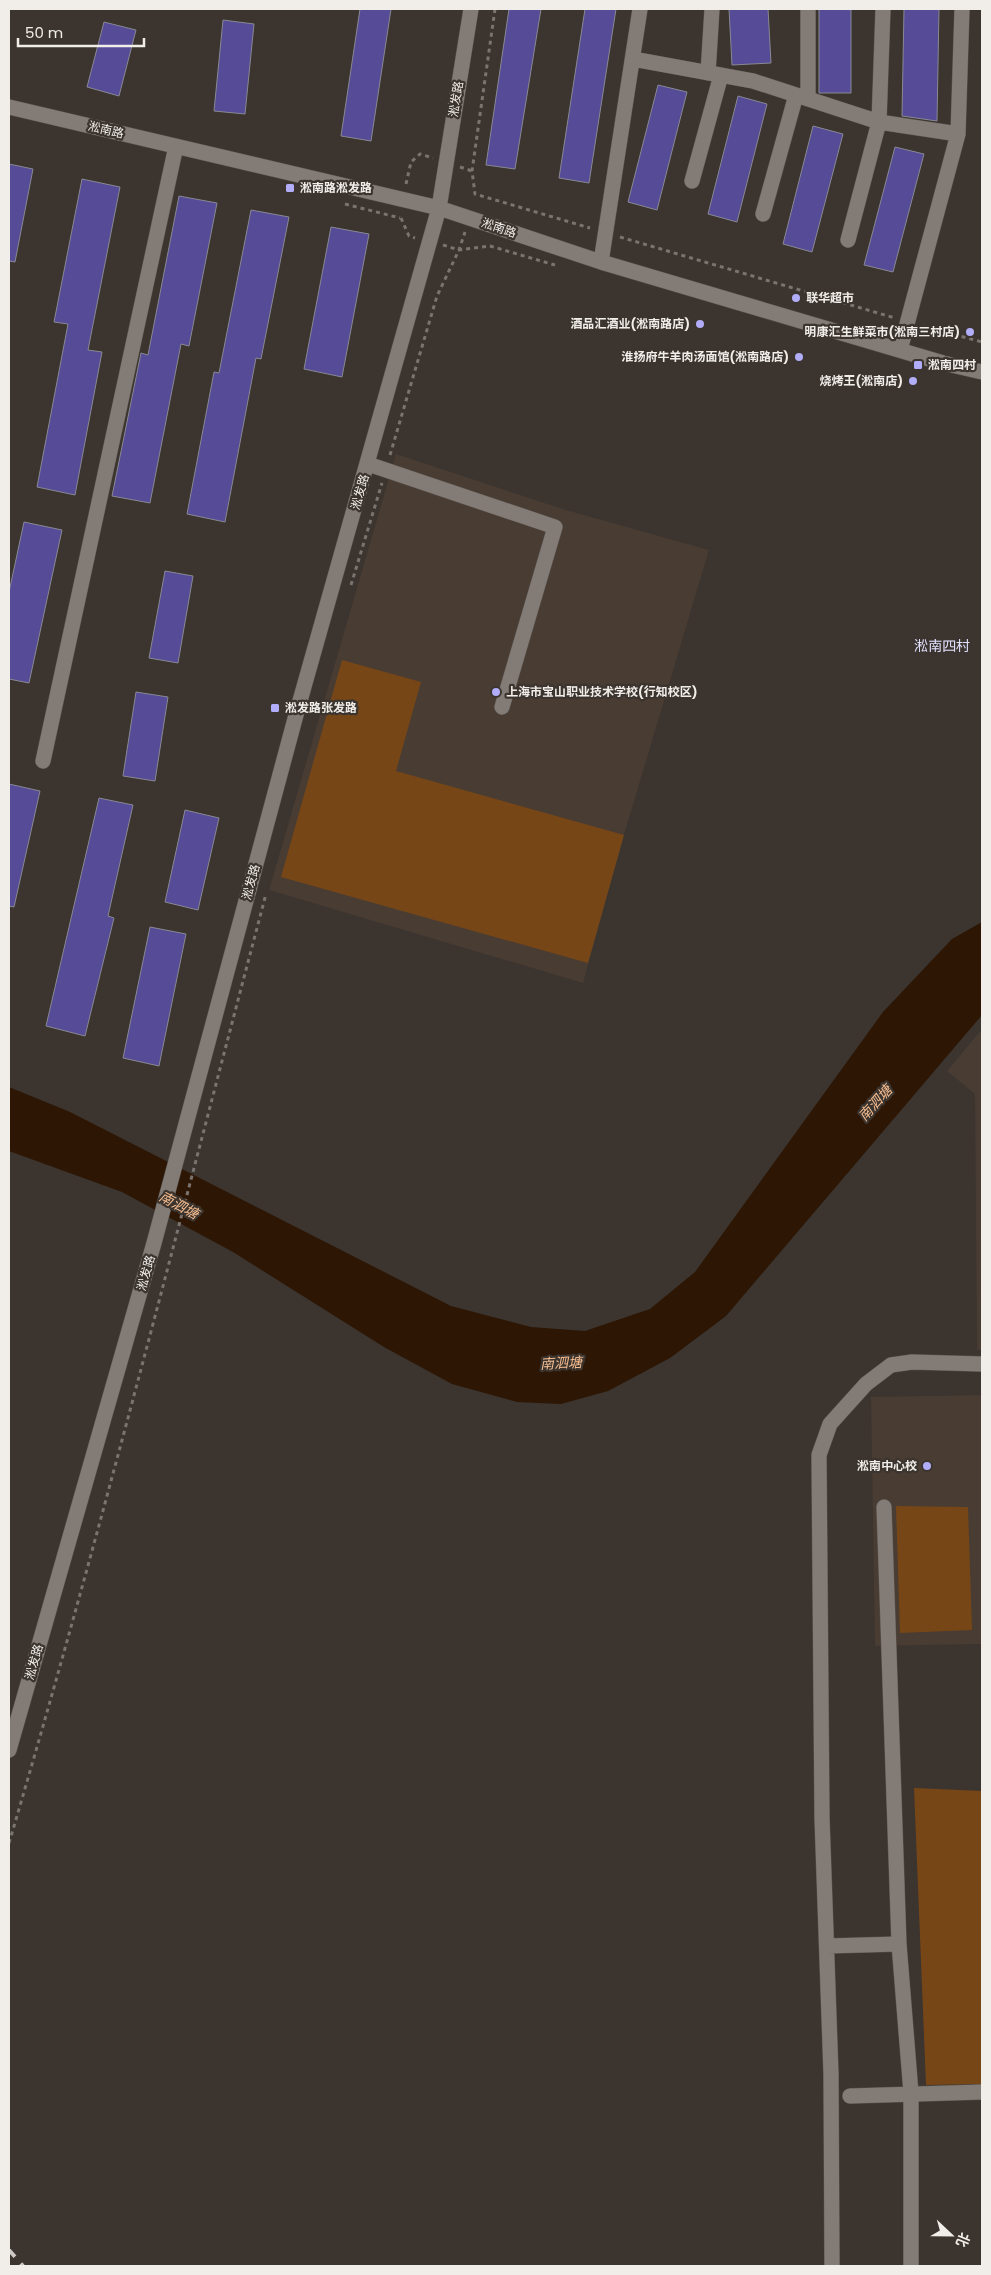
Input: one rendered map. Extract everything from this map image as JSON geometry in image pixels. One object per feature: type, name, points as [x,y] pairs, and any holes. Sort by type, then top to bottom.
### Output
[{"type":"street","name":"淞发路","points":[[9,1750],[154,1243],[296,715],[439,208],[471,9]]},
{"type":"street","points":[[601,262],[640,9]]},
{"type":"street","points":[[692,182],[715,74],[712,9]]},
{"type":"street","points":[[763,214],[802,97],[808,9]]},
{"type":"street","points":[[848,240],[880,122],[883,9]]},
{"type":"street","points":[[900,350],[958,134],[962,9]]},
{"type":"street","points":[[632,59],[753,81],[880,122],[958,134]]},
{"type":"street","name":"淞南路","points":[[9,107],[439,208],[601,262],[900,350],[982,372]]},
{"type":"street","points":[[43,761],[176,146]]},
{"type":"street","points":[[368,464],[555,527],[502,708]]},
{"type":"street","points":[[832,2266],[831,2074],[822,1818],[819,1455],[830,1424],[866,1384],[891,1365],[912,1362],[982,1364]]},
{"type":"street","points":[[884,1507],[899,1944],[911,2094],[911,2266]]},
{"type":"street","points":[[826,1946],[899,1944]]},
{"type":"street","points":[[850,2096],[982,2092]]},
{"type":"path","points":[[495,9],[472,171],[476,194],[982,342]]},
{"type":"path","points":[[349,592],[437,296],[459,250],[490,246],[557,266]]},
{"type":"path","points":[[9,1843],[44,1724],[168,1269],[268,887]]},
{"type":"shaded area","name":"上海市宝山职业技术学校(行知校区)","points":[[396,454],[566,510],[709,550],[624,835],[583,983],[269,890]]},
{"type":"shaded area","points":[[342,660],[421,682],[396,771],[624,835],[588,963],[281,877]]},
{"type":"shaded area","points":[[982,1029],[982,1350],[977,1350],[975,1094],[947,1071]]},
{"type":"shaded area","name":"淞南中心校","points":[[982,1395],[982,1644],[875,1646],[871,1397]]},
{"type":"shaded area","points":[[896,1506],[968,1507],[972,1630],[900,1633]]},
{"type":"shaded area","points":[[914,1788],[982,1791],[982,2084],[926,2085]]},
{"type":"water","name":"南泗塘","points":[[982,922],[982,1015],[726,1316],[670,1358],[608,1391],[561,1404],[517,1402],[452,1384],[384,1347],[233,1252],[122,1192],[9,1151],[9,1087],[70,1112],[451,1306],[531,1327],[585,1331],[650,1309],[695,1272],[883,1012],[952,939]]},
{"type":"building","points":[[360,9],[391,9],[371,141],[341,136]]},
{"type":"building","points":[[509,9],[541,9],[515,169],[486,165]]},
{"type":"building","points":[[585,9],[616,9],[589,183],[559,178]]},
{"type":"building","points":[[729,9],[768,9],[771,63],[732,65]]},
{"type":"building","points":[[819,9],[851,9],[851,93],[819,93]]},
{"type":"building","points":[[904,9],[939,9],[937,121],[902,116]]},
{"type":"building","points":[[223,20],[254,24],[245,114],[214,111]]},
{"type":"building","points":[[104,22],[136,30],[119,96],[87,87]]},
{"type":"building","points":[[658,85],[687,92],[657,210],[628,202]]},
{"type":"building","points":[[738,96],[767,104],[737,222],[708,214]]},
{"type":"building","points":[[813,126],[843,134],[812,252],[783,244]]},
{"type":"building","points":[[895,147],[924,154],[893,272],[864,265]]},
{"type":"building","points":[[9,164],[33,169],[15,262],[9,261]]},
{"type":"building","points":[[82,179],[120,187],[88,350],[102,352],[75,495],[37,487],[68,324],[54,322]]},
{"type":"building","points":[[179,196],[217,203],[189,346],[181,344],[150,503],[112,496],[141,353],[148,355]]},
{"type":"building","points":[[251,210],[289,217],[261,359],[256,358],[225,522],[187,514],[214,372],[219,373]]},
{"type":"building","points":[[331,227],[369,234],[342,377],[304,369]]},
{"type":"building","points":[[24,522],[62,530],[29,683],[9,679],[9,592]]},
{"type":"building","points":[[165,571],[193,576],[178,663],[149,658]]},
{"type":"building","points":[[136,692],[168,697],[155,781],[123,776]]},
{"type":"building","points":[[9,784],[40,791],[14,907],[9,906]]},
{"type":"building","points":[[99,798],[133,805],[108,916],[114,918],[85,1036],[46,1026]]},
{"type":"building","points":[[185,810],[219,818],[198,910],[165,902]]},
{"type":"building","points":[[150,927],[186,934],[159,1066],[123,1058]]},
{"type":"railway","points":[[9,2250],[23,2266]]},
{"type":"place","name":"淞南路淞发路","points":[[290,188]]},
{"type":"place","name":"联华超市","points":[[796,298]]},
{"type":"place","name":"酒品汇酒业(淞南路店)","points":[[700,324]]},
{"type":"place","name":"明康汇生鲜菜市(淞南三村店)","points":[[970,332]]},
{"type":"place","name":"淮扬府牛羊肉汤面馆(淞南路店)","points":[[799,357]]},
{"type":"place","name":"淞南四村","points":[[918,365]]},
{"type":"place","name":"烧烤王(淞南店)","points":[[913,381]]},
{"type":"place","name":"上海市宝山职业技术学校(行知校区)","points":[[496,692]]},
{"type":"place","name":"淞发路张发路","points":[[275,708]]},
{"type":"place","name":"淞南中心校","points":[[927,1466]]},
{"type":"district","name":"淞南四村","points":[[942,646]]}]
